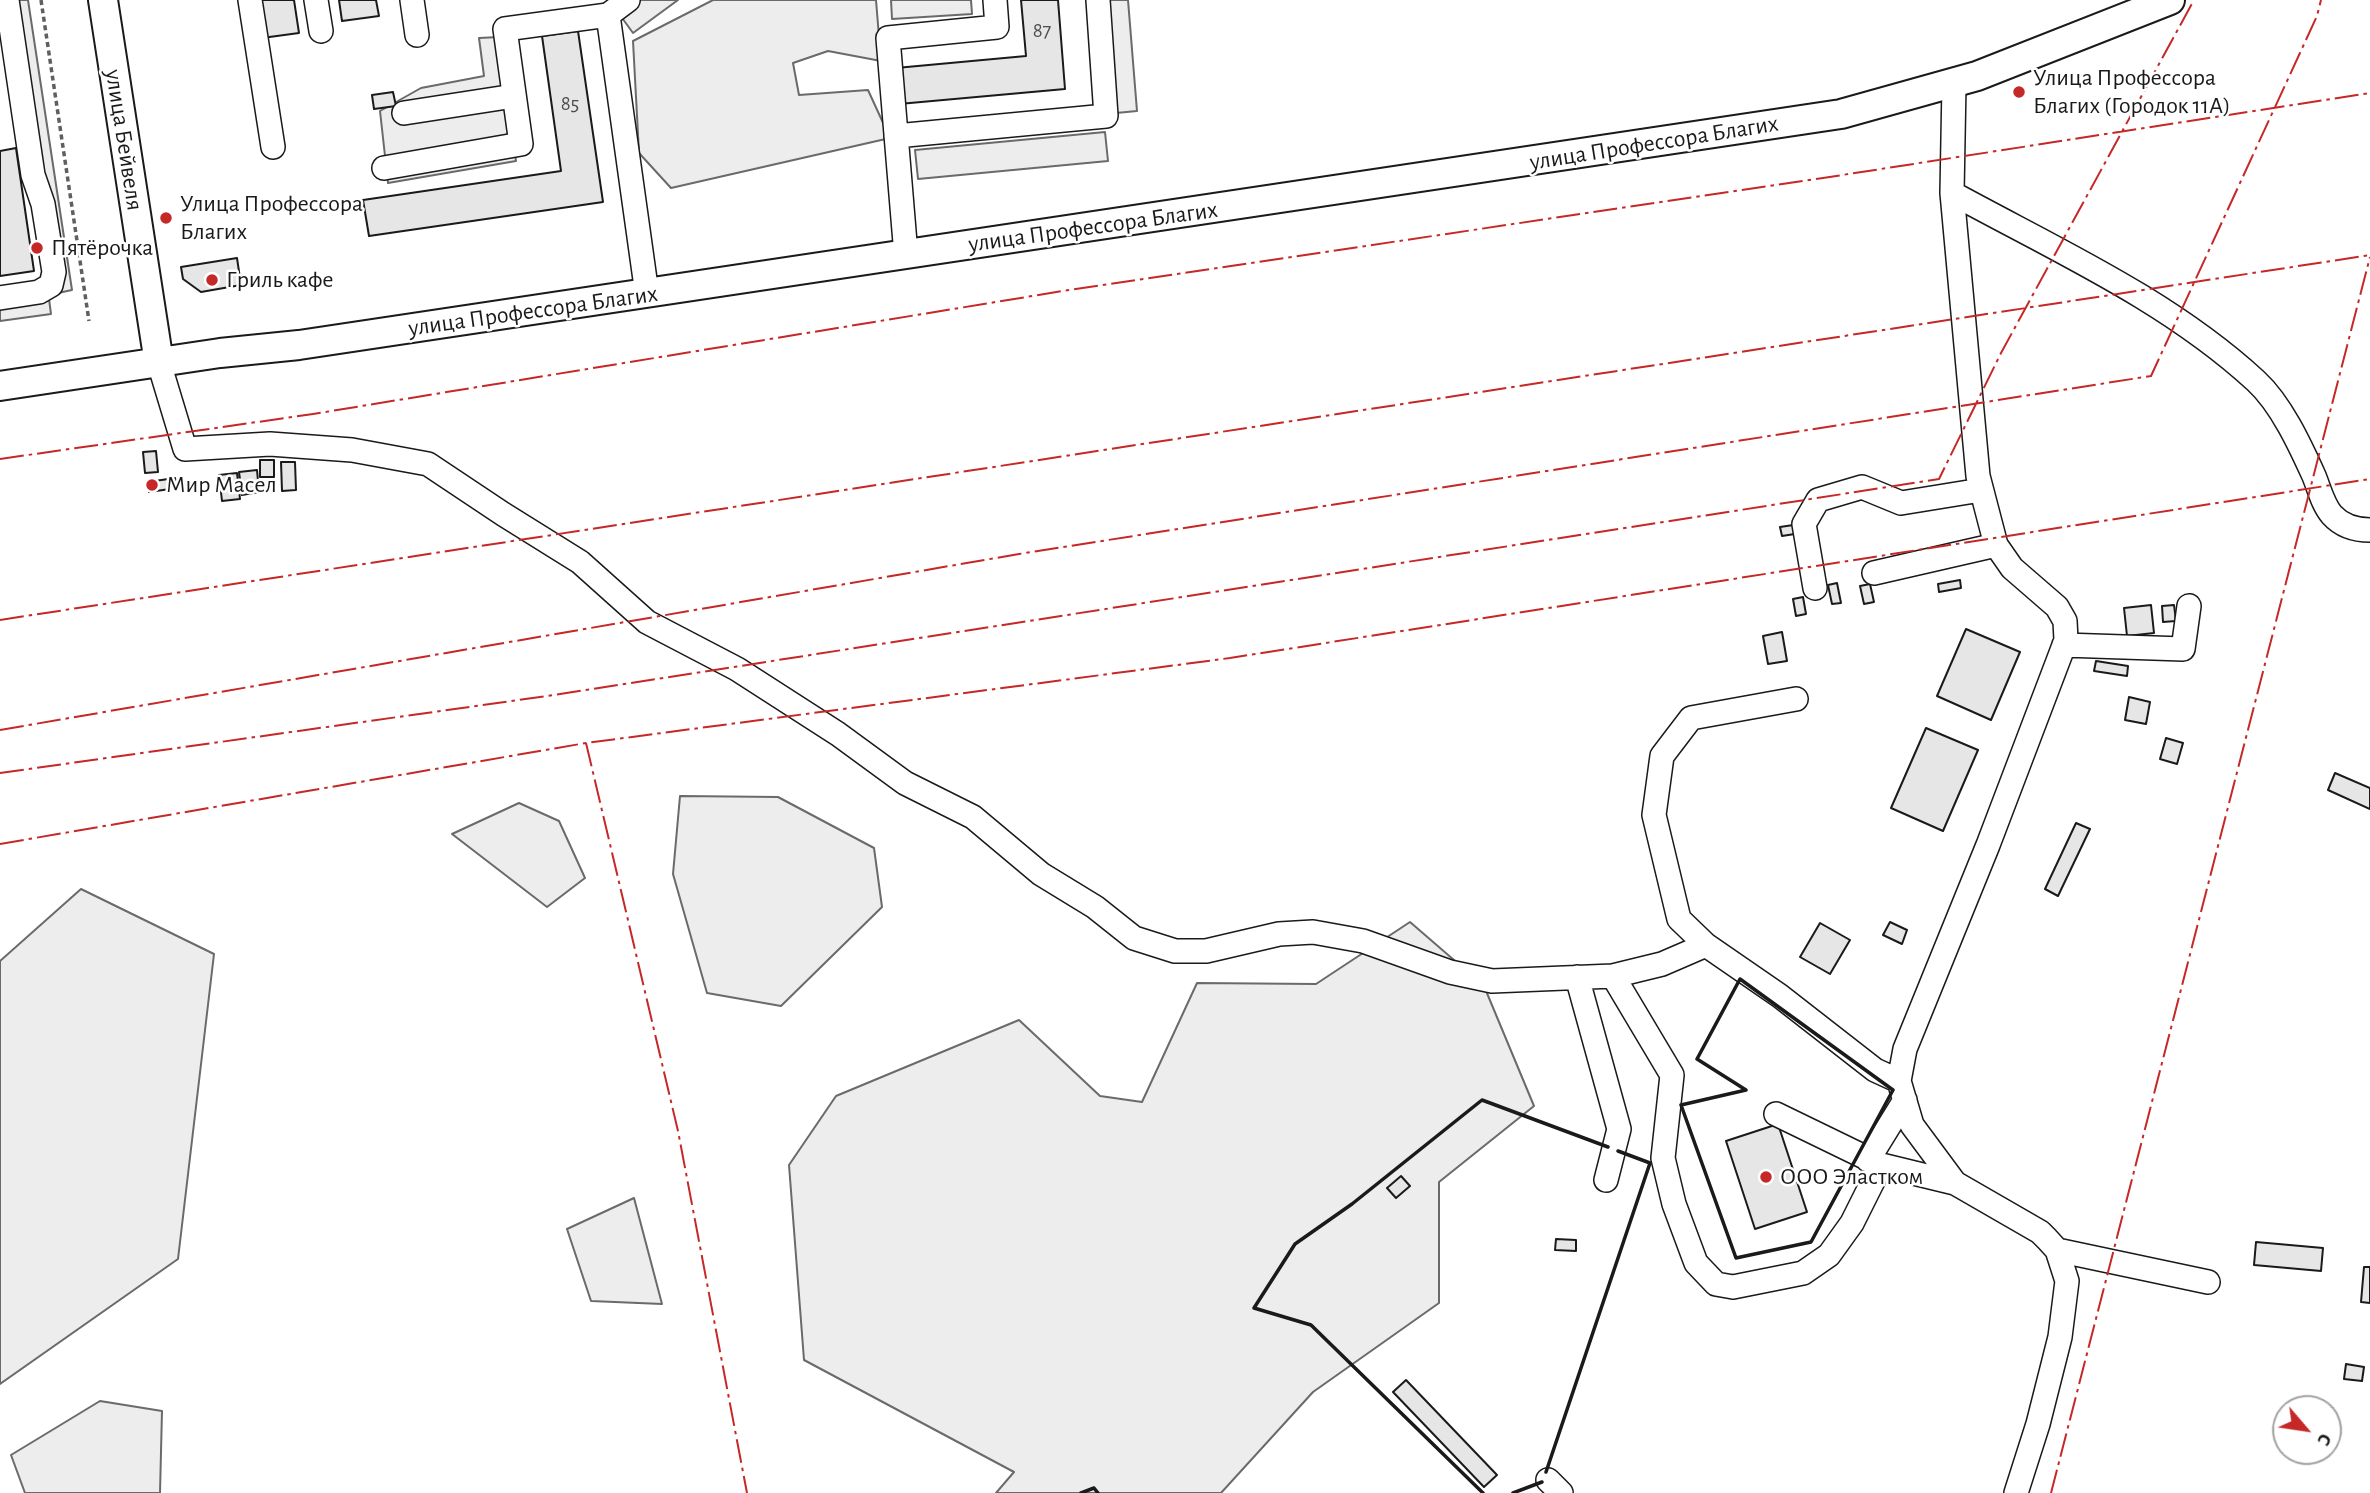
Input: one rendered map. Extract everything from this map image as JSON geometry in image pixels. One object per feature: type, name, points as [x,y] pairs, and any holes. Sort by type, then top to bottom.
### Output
[{"type":"main road","name":"улица Бейвеля","points":[[103,0],[159,363]]},
{"type":"main road","name":"улица Профессора Благих","points":[[0,386],[646,294],[1841,114],[1954,84],[2170,0]]},
{"type":"lane","points":[[0,298],[39,292],[51,285],[54,272],[43,204],[33,175],[7,0]]},
{"type":"lane","points":[[250,0],[273,147]]},
{"type":"lane","points":[[316,0],[321,30]]},
{"type":"lane","points":[[412,0],[417,35]]},
{"type":"lane","points":[[384,168],[521,144],[505,29],[608,15],[628,0]]},
{"type":"lane","points":[[906,255],[888,38],[997,27],[995,0]]},
{"type":"lane","points":[[896,136],[1105,116],[1098,0]]},
{"type":"lane","points":[[608,15],[646,294]]},
{"type":"lane","points":[[1613,976],[1672,1075],[1663,1158],[1674,1204],[1696,1263],[1716,1284],[1733,1287],[1803,1273],[1829,1255],[1852,1223],[1902,1090],[1905,1049],[1988,845],[2066,640],[2065,621],[2057,607],[2012,568],[1996,545],[1978,475],[1952,193],[1954,84]]},
{"type":"lane","points":[[404,113],[514,96]]},
{"type":"lane","points":[[1952,193],[2155,304],[2209,342],[2258,383],[2287,422],[2330,513],[2343,525],[2370,530]]},
{"type":"lane","points":[[159,363],[185,449],[270,443],[352,450],[428,464],[580,562],[647,622],[737,669],[838,734],[905,783],[974,817],[1041,874],[1095,907],[1134,938],[1175,951],[1206,951],[1279,934],[1313,932],[1363,941],[1450,972],[1492,981],[1613,976],[1662,964],[1706,945]]},
{"type":"lane","points":[[1815,588],[1804,524],[1818,500],[1862,487],[1900,503],[1981,489]]},
{"type":"lane","points":[[1874,573],[1996,545]]},
{"type":"lane","points":[[2064,645],[2183,649],[2189,606]]},
{"type":"lane","points":[[1796,699],[1691,718],[1662,757],[1654,815],[1679,919],[1706,945],[1780,996],[1902,1090],[1912,1125],[1955,1183]]},
{"type":"lane","points":[[1577,977],[1619,1129],[1606,1180]]},
{"type":"lane","points":[[1776,1114],[1875,1162],[1955,1183],[2040,1232],[2057,1250],[2067,1281],[2060,1337],[2038,1424],[2016,1493]]},
{"type":"lane","points":[[2057,1250],[2208,1282]]},
{"type":"path","points":[[41,0],[89,321]]},
{"type":"shaded area","points":[[13,0],[28,0],[72,290],[58,293]]},
{"type":"shaded area","points":[[609,0],[678,0],[633,33]]},
{"type":"shaded area","points":[[713,0],[876,0],[881,61],[828,51],[793,63],[799,95],[868,90],[890,138],[671,188],[639,153],[633,41]]},
{"type":"shaded area","points":[[891,0],[971,0],[972,14],[892,19]]},
{"type":"shaded area","points":[[1107,0],[1128,0],[1137,111],[1116,113]]},
{"type":"shaded area","points":[[499,37],[516,161],[388,183],[380,111],[421,88],[484,76],[479,38]]},
{"type":"shaded area","points":[[1105,132],[1108,161],[918,179],[915,150]]},
{"type":"shaded area","points":[[49,299],[51,314],[0,321],[0,306]]},
{"type":"shaded area","points":[[680,796],[778,797],[874,848],[882,907],[781,1006],[707,993],[673,874]]},
{"type":"shaded area","points":[[519,803],[559,821],[585,878],[547,907],[452,834]]},
{"type":"shaded area","points":[[81,889],[214,954],[178,1259],[0,1384],[0,961]]},
{"type":"shaded area","points":[[1410,922],[1484,986],[1534,1106],[1439,1182],[1439,1303],[1313,1392],[1221,1493],[996,1493],[1014,1472],[804,1360],[789,1165],[836,1096],[1019,1020],[1100,1096],[1142,1102],[1197,983],[1316,984]]},
{"type":"shaded area","points":[[634,1198],[662,1304],[591,1301],[567,1229]]},
{"type":"shaded area","points":[[100,1401],[162,1411],[160,1493],[25,1493],[11,1455]]},
{"type":"building","points":[[256,0],[294,0],[299,33],[262,38]]},
{"type":"building","points":[[339,0],[376,0],[379,16],[342,21]]},
{"type":"building","points":[[1021,0],[1058,0],[1065,89],[899,104],[896,68],[1026,56]]},
{"type":"building","points":[[578,31],[603,202],[369,236],[363,200],[561,171],[542,36]]},
{"type":"building","points":[[393,92],[396,106],[374,109],[372,95]]},
{"type":"building","points":[[16,148],[34,271],[0,276],[0,151]]},
{"type":"building","points":[[237,258],[241,285],[201,292],[183,279],[181,267]]},
{"type":"building","points":[[156,451],[158,472],[145,473],[143,452]]},
{"type":"building","points":[[260,460],[274,460],[274,477],[260,477]]},
{"type":"building","points":[[281,462],[295,462],[296,490],[282,491]]},
{"type":"building","points":[[257,470],[259,492],[242,495],[239,472]]},
{"type":"building","points":[[237,473],[240,499],[222,501],[219,475]]},
{"type":"building","points":[[175,478],[177,488],[149,492],[148,482]]},
{"type":"building","points":[[1800,524],[1801,533],[1782,536],[1780,527]]},
{"type":"building","points":[[1960,580],[1961,588],[1939,592],[1938,584]]},
{"type":"building","points":[[1837,583],[1841,603],[1832,604],[1828,585]]},
{"type":"building","points":[[1870,584],[1874,602],[1864,604],[1860,586]]},
{"type":"building","points":[[1803,597],[1806,614],[1796,616],[1793,599]]},
{"type":"building","points":[[2151,605],[2154,633],[2127,636],[2124,608]]},
{"type":"building","points":[[2174,605],[2176,621],[2163,622],[2162,606]]},
{"type":"building","points":[[1966,629],[2020,652],[1991,720],[1937,696]]},
{"type":"building","points":[[1782,632],[1787,661],[1768,664],[1763,636]]},
{"type":"building","points":[[2096,661],[2128,666],[2127,676],[2094,671]]},
{"type":"building","points":[[2129,697],[2150,702],[2146,724],[2125,720]]},
{"type":"building","points":[[1926,728],[1978,750],[1943,831],[1891,808]]},
{"type":"building","points":[[2166,738],[2183,743],[2177,764],[2160,759]]},
{"type":"building","points":[[2335,773],[2370,788],[2370,809],[2328,790]]},
{"type":"building","points":[[2076,823],[2090,829],[2058,896],[2045,889]]},
{"type":"building","points":[[1890,922],[1907,930],[1902,944],[1883,935]]},
{"type":"building","points":[[1820,923],[1850,940],[1830,974],[1800,957]]},
{"type":"building","name":"ООО Эластком","points":[[1778,1124],[1807,1212],[1755,1229],[1726,1141]]},
{"type":"building","points":[[1401,1176],[1410,1186],[1396,1198],[1387,1188]]},
{"type":"building","points":[[1556,1239],[1576,1240],[1576,1251],[1555,1250]]},
{"type":"building","points":[[2256,1242],[2323,1248],[2321,1271],[2254,1265]]},
{"type":"building","points":[[2364,1267],[2370,1267],[2370,1303],[2361,1302]]},
{"type":"building","points":[[2346,1364],[2364,1367],[2362,1381],[2344,1379]]},
{"type":"building","points":[[1406,1380],[1497,1475],[1484,1487],[1393,1392]]},
{"type":"wall","points":[[1740,979],[1893,1090],[1811,1242],[1736,1258],[1681,1105],[1746,1090],[1697,1059],[1740,979]]},
{"type":"wall","points":[[1483,1493],[1311,1325],[1254,1308],[1295,1244],[1352,1204],[1482,1100],[1608,1147]]},
{"type":"wall","points":[[1546,1472],[1650,1163],[1618,1151]]},
{"type":"wall","points":[[1513,1493],[1542,1482]]},
{"type":"wall","points":[[1081,1493],[1094,1488],[1098,1493]]},
{"type":"power","points":[[0,773],[554,695],[1939,479],[2001,353],[2194,0]]},
{"type":"power","points":[[0,730],[1019,554],[2151,376],[2317,16],[2321,0]]},
{"type":"power","points":[[0,459],[313,414],[1069,290],[1823,178],[2370,93]]},
{"type":"power","points":[[0,620],[2370,255]]},
{"type":"power","points":[[2051,1493],[2370,257]]},
{"type":"power","points":[[0,844],[586,743],[1230,658],[2370,479]]},
{"type":"power","points":[[586,743],[678,1131],[747,1493]]},
{"type":"place","name":"Улица Профессора Благих (Городок 11А)","points":[[2019,92]]},
{"type":"place","name":"Улица Профессора Благих","points":[[166,218]]},
{"type":"place","name":"Пятёрочка","points":[[37,248]]},
{"type":"place","name":"Гриль кафе","points":[[212,280]]},
{"type":"place","name":"Мир Масел","points":[[152,485]]},
{"type":"place","name":"ООО Эластком","points":[[1766,1177]]}]
